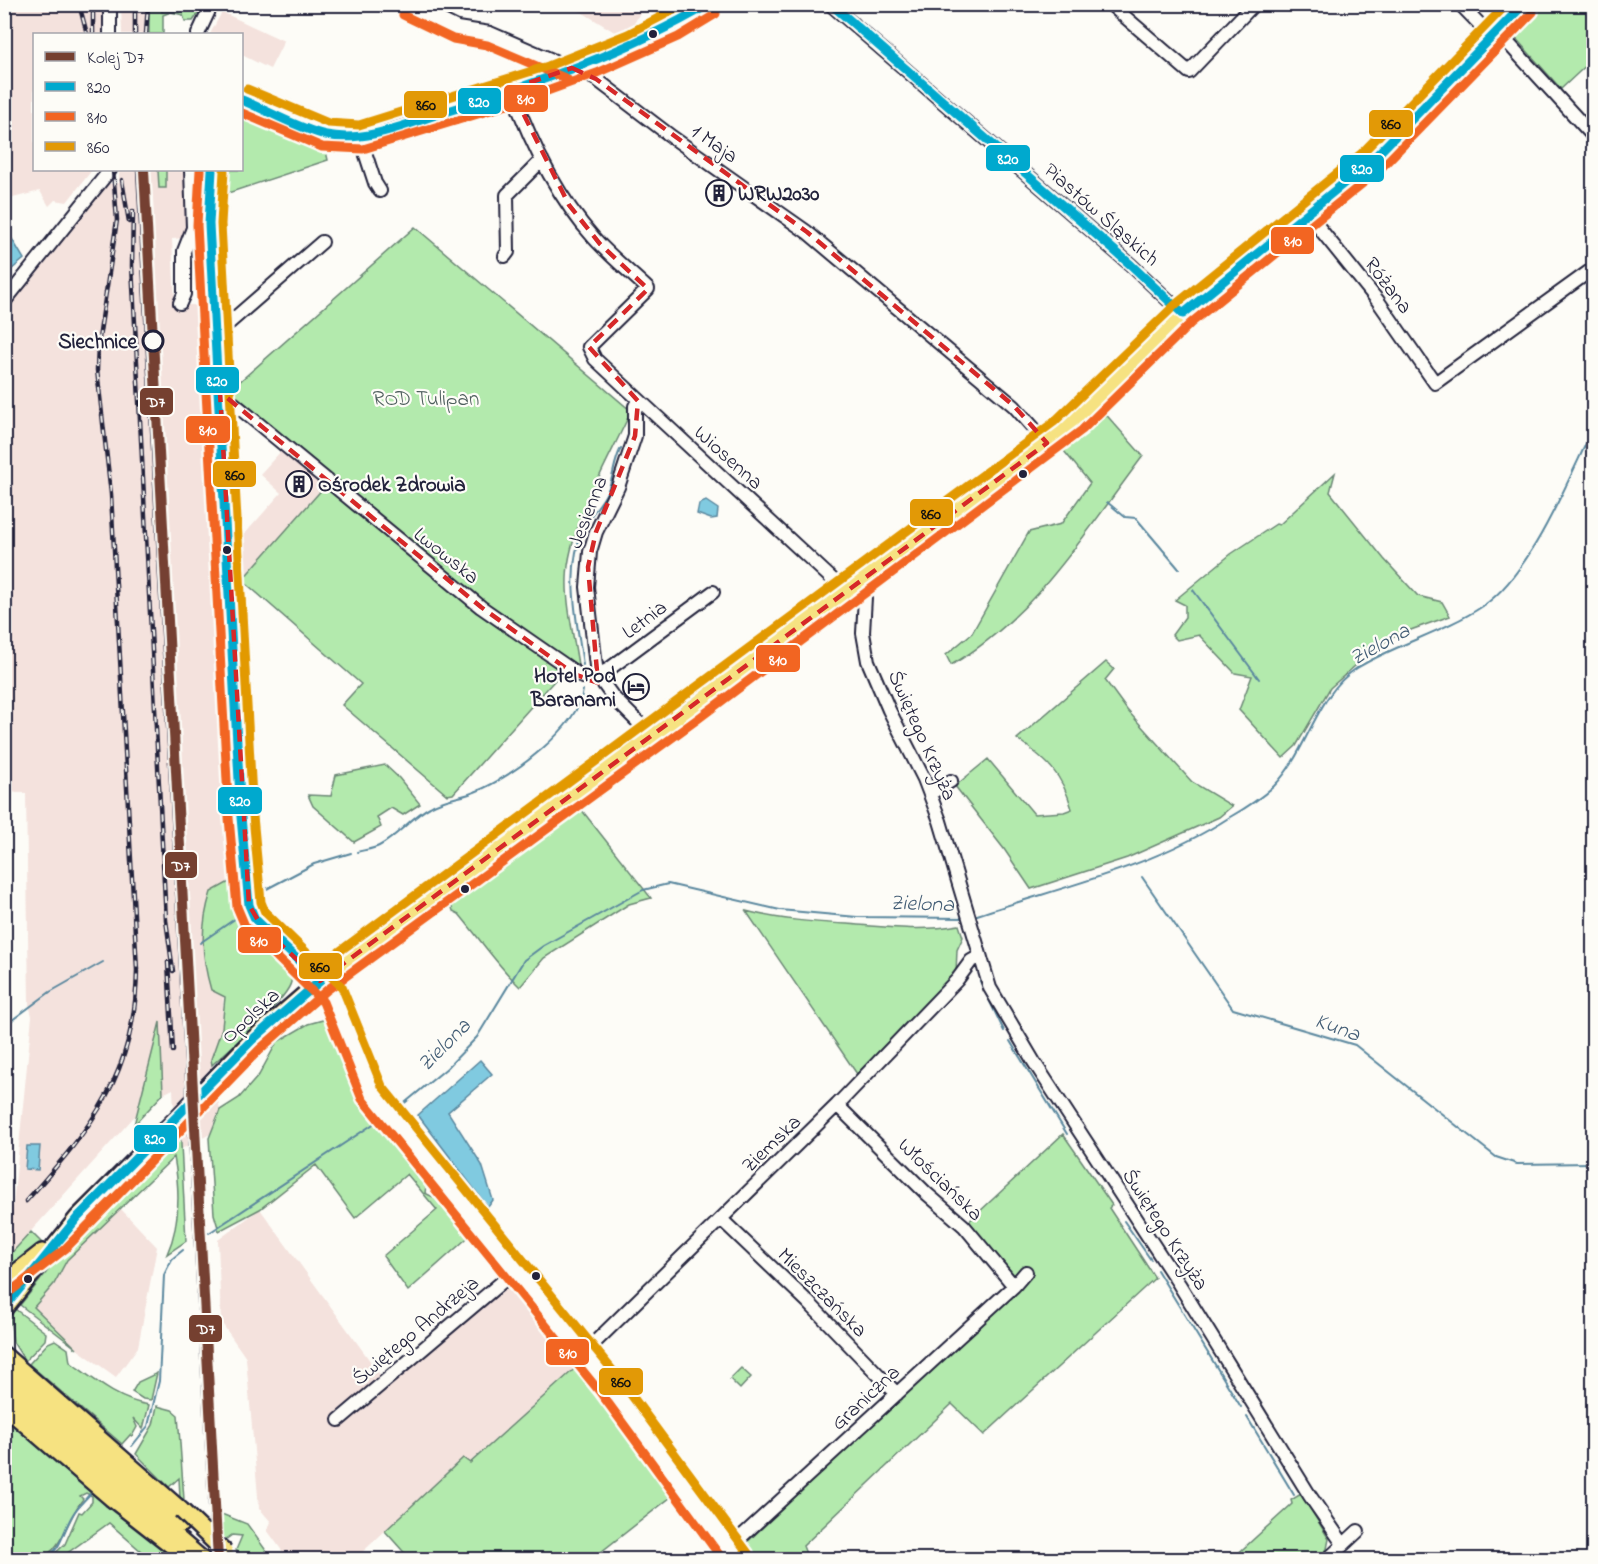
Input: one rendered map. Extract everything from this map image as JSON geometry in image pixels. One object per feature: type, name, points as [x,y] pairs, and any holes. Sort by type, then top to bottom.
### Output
[{"type":"main road","name":"Opolska","points":[[4,1309],[56,1241],[252,1040],[320,981],[1047,442],[1091,406],[1183,314],[1370,162],[1524,4]]},
{"type":"main road","name":"Opolska","points":[[4,1282],[56,1241]]},
{"type":"main road","points":[[4,1355],[226,1557]]},
{"type":"main road","points":[[5,1372],[181,1517]]},
{"type":"main road","points":[[4,1389],[186,1551]]},
{"type":"main road","points":[[4,1406],[111,1498],[202,1560]]},
{"type":"street","points":[[110,4],[110,33]]},
{"type":"street","points":[[198,33],[212,4]]},
{"type":"street","name":"1 Maja","points":[[408,4],[457,28],[490,33],[596,79],[672,137],[807,232],[1014,406],[1047,442]]},
{"type":"street","points":[[243,100],[325,135],[360,136],[385,131],[572,68],[647,40],[710,4]]},
{"type":"street","name":"Piastów Śląskich","points":[[830,4],[1131,264],[1183,314]]},
{"type":"street","points":[[1110,4],[1189,72],[1254,4]]},
{"type":"street","points":[[1460,4],[1495,34],[1593,136]]},
{"type":"street","points":[[505,256],[508,252],[507,195],[542,160],[511,89]]},
{"type":"street","points":[[360,136],[375,183],[380,191]]},
{"type":"street","name":"Wiosenna","points":[[542,160],[559,190],[592,236],[648,288],[589,347],[595,359],[638,401],[839,582],[852,588]]},
{"type":"street","points":[[4,302],[109,171]]},
{"type":"street","points":[[180,303],[184,294],[184,251],[193,228],[191,171]]},
{"type":"street","points":[[212,171],[209,224],[217,330],[241,817],[249,905],[261,927],[333,995],[368,1084],[380,1103],[584,1353],[738,1560]]},
{"type":"street","name":"Różana","points":[[1308,214],[1378,301],[1435,383],[1593,268]]},
{"type":"street","points":[[217,330],[221,330],[322,242]]},
{"type":"street","name":"Lwowska","points":[[220,392],[481,607],[574,674],[582,677],[597,675]]},
{"type":"street","name":"Jesienna","points":[[597,675],[589,614],[588,567],[596,532],[618,487],[635,436],[634,406],[638,401]]},
{"type":"street","name":"Świętego Krzyża","points":[[852,588],[865,597],[863,633],[868,661],[930,794],[990,988],[1034,1062],[1179,1284],[1310,1496],[1343,1544]]},
{"type":"street","name":"Letnia","points":[[597,675],[609,669],[713,592]]},
{"type":"street","points":[[597,675],[613,697],[652,736]]},
{"type":"street","points":[[930,794],[951,782]]},
{"type":"street","name":"Ziemska","points":[[584,1353],[837,1105],[957,980],[971,962],[980,956]]},
{"type":"street","name":"Włościańska","points":[[837,1105],[926,1193],[964,1226],[1014,1286]]},
{"type":"street","name":"Mieszczańska","points":[[721,1219],[808,1302],[897,1395]]},
{"type":"street","name":"Świętego Andrzeja","points":[[339,1420],[516,1270]]},
{"type":"street","name":"Graniczna","points":[[729,1548],[897,1395],[1014,1286],[1026,1272]]},
{"type":"street","points":[[1327,1560],[1358,1531]]},
{"type":"highlighted area","points":[[572,68],[596,79],[807,232],[1014,406],[1047,443],[320,981],[262,927],[249,905],[220,392],[481,607],[574,674],[598,683],[588,567],[596,532],[635,436],[638,401],[589,347],[648,289],[600,244],[569,205],[511,89]]},
{"type":"shaded area","points":[[5,5],[103,5],[106,33],[33,33],[33,171],[91,171],[67,202],[55,200],[49,206],[40,191],[5,200]]},
{"type":"shaded area","points":[[121,5],[161,5],[162,33],[122,33]]},
{"type":"shaded area","points":[[570,5],[644,5],[626,39]]},
{"type":"shaded area","points":[[222,12],[284,41],[270,69],[243,56],[243,33],[211,33]]},
{"type":"shaded area","points":[[119,171],[185,171],[185,238],[172,239],[175,305],[205,305],[235,880],[229,882],[222,1028],[211,1059],[220,1110],[212,1133],[176,1152],[173,1089],[163,1094],[133,1118],[5,1260],[5,1212],[13,1205],[32,1016],[29,1004],[26,793],[4,792],[4,313],[108,184],[119,183]]},
{"type":"shaded area","points":[[282,450],[325,486],[242,580],[236,575],[235,545],[281,493],[260,474]]},
{"type":"shaded area","points":[[120,1208],[157,1247],[138,1347],[116,1377],[77,1349],[33,1307],[54,1284],[67,1260]]},
{"type":"shaded area","points":[[260,1209],[381,1376],[336,1414],[342,1423],[511,1278],[581,1363],[469,1463],[463,1458],[355,1559],[288,1559],[267,1530],[271,1522],[259,1508],[246,1358],[221,1322],[218,1240]]},
{"type":"green space","points":[[149,5],[161,5],[162,12],[200,11],[193,21],[185,21],[183,15],[171,12],[163,15],[163,33],[149,33]]},
{"type":"green space","points":[[1537,5],[1593,5],[1593,59],[1561,89],[1511,33]]},
{"type":"green space","points":[[243,108],[263,112],[323,138],[328,160],[222,195],[222,173],[224,171],[243,171]]},
{"type":"green space","points":[[158,171],[166,171],[166,188],[159,188]]},
{"type":"green space","name":"ROD Tulipan","points":[[415,227],[631,411],[582,516],[569,558],[568,599],[578,665],[573,667],[480,601],[229,391]]},
{"type":"green space","points":[[1101,409],[1143,456],[1057,571],[1034,598],[981,645],[951,665],[946,655],[972,633],[1029,532],[1061,524],[1090,483],[1060,446]]},
{"type":"green space","points":[[1335,473],[1330,492],[1384,559],[1418,596],[1442,602],[1450,616],[1391,637],[1364,658],[1330,688],[1296,746],[1283,758],[1239,710],[1252,676],[1235,673],[1199,635],[1177,640],[1172,635],[1185,617],[1185,605],[1175,600],[1231,554],[1276,524],[1279,525]]},
{"type":"green space","points":[[325,486],[454,592],[524,645],[563,671],[453,794],[447,795],[342,705],[361,684],[242,580]]},
{"type":"green space","points":[[1106,662],[1114,669],[1105,680],[1127,710],[1192,782],[1232,806],[1219,817],[1127,858],[1031,889],[1004,849],[955,786],[988,759],[1034,814],[1064,812],[1072,809],[1063,786],[1052,768],[1017,739]]},
{"type":"green space","points":[[385,765],[420,804],[403,815],[391,808],[377,817],[381,827],[354,842],[313,806],[308,795],[331,796],[336,775]]},
{"type":"green space","points":[[577,804],[651,898],[629,904],[544,958],[520,987],[459,914],[453,911],[451,904],[483,871]]},
{"type":"green space","points":[[229,882],[246,915],[287,965],[291,982],[269,1012],[212,1065],[211,1059],[222,1028],[225,997],[211,990],[205,965],[203,941],[205,917],[211,892]]},
{"type":"green space","points":[[746,911],[796,920],[917,929],[959,925],[963,937],[957,950],[956,973],[857,1074]]},
{"type":"green space","points":[[334,1017],[370,1109],[385,1122],[427,1178],[425,1193],[435,1198],[444,1196],[474,1232],[408,1291],[383,1256],[437,1210],[407,1174],[355,1218],[316,1165],[260,1209],[219,1231],[214,1214],[209,1138],[220,1110],[239,1098],[259,1075],[277,1042],[308,1024]]},
{"type":"green space","points":[[160,1022],[163,1094],[134,1125]]},
{"type":"green space","points":[[180,1125],[186,1241],[167,1254],[175,1230],[178,1206],[174,1157],[67,1260],[54,1284],[34,1307],[77,1349],[20,1305],[50,1268],[47,1264],[78,1226]]},
{"type":"green space","points":[[1063,1134],[1112,1205],[1109,1208],[1155,1278],[984,1435],[952,1404],[803,1546],[808,1559],[753,1559],[743,1546],[1027,1278],[1014,1278],[964,1226]]},
{"type":"green space","points":[[31,1232],[42,1243],[5,1275],[5,1260]]},
{"type":"green space","points":[[15,1309],[46,1333],[45,1340],[25,1361],[13,1342],[10,1315]]},
{"type":"green space","points":[[55,1340],[68,1349],[70,1362],[98,1383],[127,1399],[149,1405],[143,1429],[133,1418],[137,1427],[132,1436],[130,1435],[122,1444],[29,1364],[48,1343]]},
{"type":"green space","points":[[581,1363],[676,1493],[592,1559],[410,1559],[385,1531],[463,1458],[470,1463]]},
{"type":"green space","points":[[741,1368],[751,1377],[740,1389],[730,1379]]},
{"type":"green space","points":[[157,1373],[151,1400],[143,1399],[132,1392],[138,1382]]},
{"type":"green space","points":[[157,1406],[172,1410],[178,1415],[184,1500],[180,1497],[179,1478],[169,1487],[136,1454],[153,1425]]},
{"type":"green space","points":[[4,1412],[171,1550],[163,1559],[150,1559],[109,1523],[59,1559],[49,1559],[65,1544],[79,1512],[82,1513],[92,1502],[92,1496],[86,1493],[80,1496],[83,1499],[64,1533],[46,1555],[30,1560],[5,1559]]},
{"type":"green space","points":[[1301,1494],[1329,1539],[1327,1549],[1317,1559],[1232,1559],[1292,1504],[1291,1500]]},
{"type":"green space","points":[[219,1513],[247,1524],[272,1559],[245,1559],[236,1550],[242,1536],[232,1535],[225,1540],[220,1535]]},
{"type":"water","points":[[5,233],[9,234],[24,259],[5,275]]},
{"type":"water","points":[[706,501],[718,509],[717,518],[711,519],[697,514],[699,504]]},
{"type":"water","points":[[480,1060],[492,1074],[448,1112],[482,1165],[493,1200],[488,1207],[418,1115]]},
{"type":"water","points":[[27,1146],[40,1146],[38,1170],[25,1169]]},
{"type":"waterway","name":"Zielona","points":[[974,916],[1138,863],[1200,835],[1264,795],[1286,772],[1321,708],[1343,679],[1357,668],[1387,652],[1468,615],[1500,591],[1517,572],[1547,524],[1594,427]]},
{"type":"waterway","points":[[583,665],[575,613],[573,578],[575,561],[584,527],[607,492],[621,448]]},
{"type":"waterway","points":[[1107,502],[1125,517],[1136,518],[1179,569]]},
{"type":"waterway","points":[[1193,590],[1259,679]]},
{"type":"waterway","points":[[357,852],[386,842],[430,807],[491,784],[524,763],[541,750],[570,720],[579,704],[583,690]]},
{"type":"waterway","points":[[259,893],[314,864],[351,853]]},
{"type":"waterway","name":"Kuna","points":[[1142,877],[1233,1009],[1355,1045],[1496,1157],[1517,1164],[1594,1163]]},
{"type":"waterway","name":"Zielona","points":[[395,1111],[447,1068],[477,1037],[524,960],[543,946],[643,890],[668,884],[780,910],[857,917],[965,918]]},
{"type":"waterway","points":[[200,943],[239,916],[241,900]]},
{"type":"waterway","points":[[4,1026],[50,992],[103,962]]},
{"type":"waterway","points":[[980,981],[1004,1031]]},
{"type":"waterway","points":[[1010,1041],[1067,1134]]},
{"type":"waterway","name":"Zielona","points":[[209,1233],[387,1115]]},
{"type":"waterway","points":[[1124,1221],[1151,1260]]},
{"type":"waterway","name":"Zielona","points":[[132,1446],[148,1426],[159,1381],[164,1275],[172,1259],[183,1250]]},
{"type":"waterway","points":[[1157,1270],[1241,1407]]},
{"type":"waterway","points":[[1247,1417],[1294,1495]]},
{"type":"waterway","name":"Zielona","points":[[44,1560],[59,1545],[74,1513],[90,1494]]},
{"type":"railway","points":[[79,4],[87,33]]},
{"type":"railway","points":[[93,4],[93,33]]},
{"type":"railway","points":[[135,4],[135,33]]},
{"type":"railway","points":[[146,33],[148,4]]},
{"type":"railway","points":[[26,1201],[71,1148],[106,1097],[119,1069],[128,1040],[134,1007],[137,970],[111,494],[97,370],[98,345],[117,220],[113,171]]},
{"type":"railway","points":[[138,171],[213,1560]]},
{"type":"railway","points":[[122,180],[129,222]]},
{"type":"railway","points":[[133,211],[132,266],[166,920],[173,971]]},
{"type":"railway","points":[[168,962],[173,1051]]},
{"type":"rail line","name":"D7","points":[[144,171],[218,1560]]},
{"type":"transit line","name":"860","points":[[247,89],[328,123],[359,125],[548,66],[628,34],[685,4]]},
{"type":"transit line","name":"820","points":[[243,100],[326,135],[341,137],[386,131],[580,66],[678,22],[709,4]]},
{"type":"transit line","name":"820","points":[[831,4],[1131,265],[1183,314]]},
{"type":"transit line","name":"860","points":[[313,971],[1054,422],[1175,305],[1362,153],[1507,4]]},
{"type":"transit line","name":"820","points":[[1183,314],[1370,162],[1524,4]]},
{"type":"transit line","name":"810","points":[[11,1291],[65,1249],[260,1049],[327,990],[699,718],[1082,430],[1191,323],[1379,170],[1533,12]]},
{"type":"transit line","name":"810","points":[[243,113],[322,147],[363,149],[514,103],[597,73],[678,37],[716,14]]},
{"type":"transit line","name":"810","points":[[403,15],[453,39],[487,45],[567,79]]},
{"type":"transit line","name":"810","points":[[200,171],[197,225],[229,818],[237,907],[245,926],[323,1002],[362,1099],[600,1392],[723,1560]]},
{"type":"transit line","name":"820","points":[[212,171],[209,224],[241,817],[249,905],[255,919],[320,981]]},
{"type":"transit line","name":"860","points":[[224,171],[221,224],[253,816],[261,902],[265,912],[342,987],[382,1086],[618,1377],[748,1553]]},
{"type":"transit line","name":"820","points":[[4,1308],[78,1217],[252,1040],[320,981]]},
{"type":"place","name":"WRW2030","points":[[719,193]]},
{"type":"place","name":"Siechnice","points":[[153,341]]},
{"type":"place","name":"Ośrodek Zdrowia","points":[[299,484]]},
{"type":"place","name":"Hotel Pod Baranami","points":[[636,687]]}]
